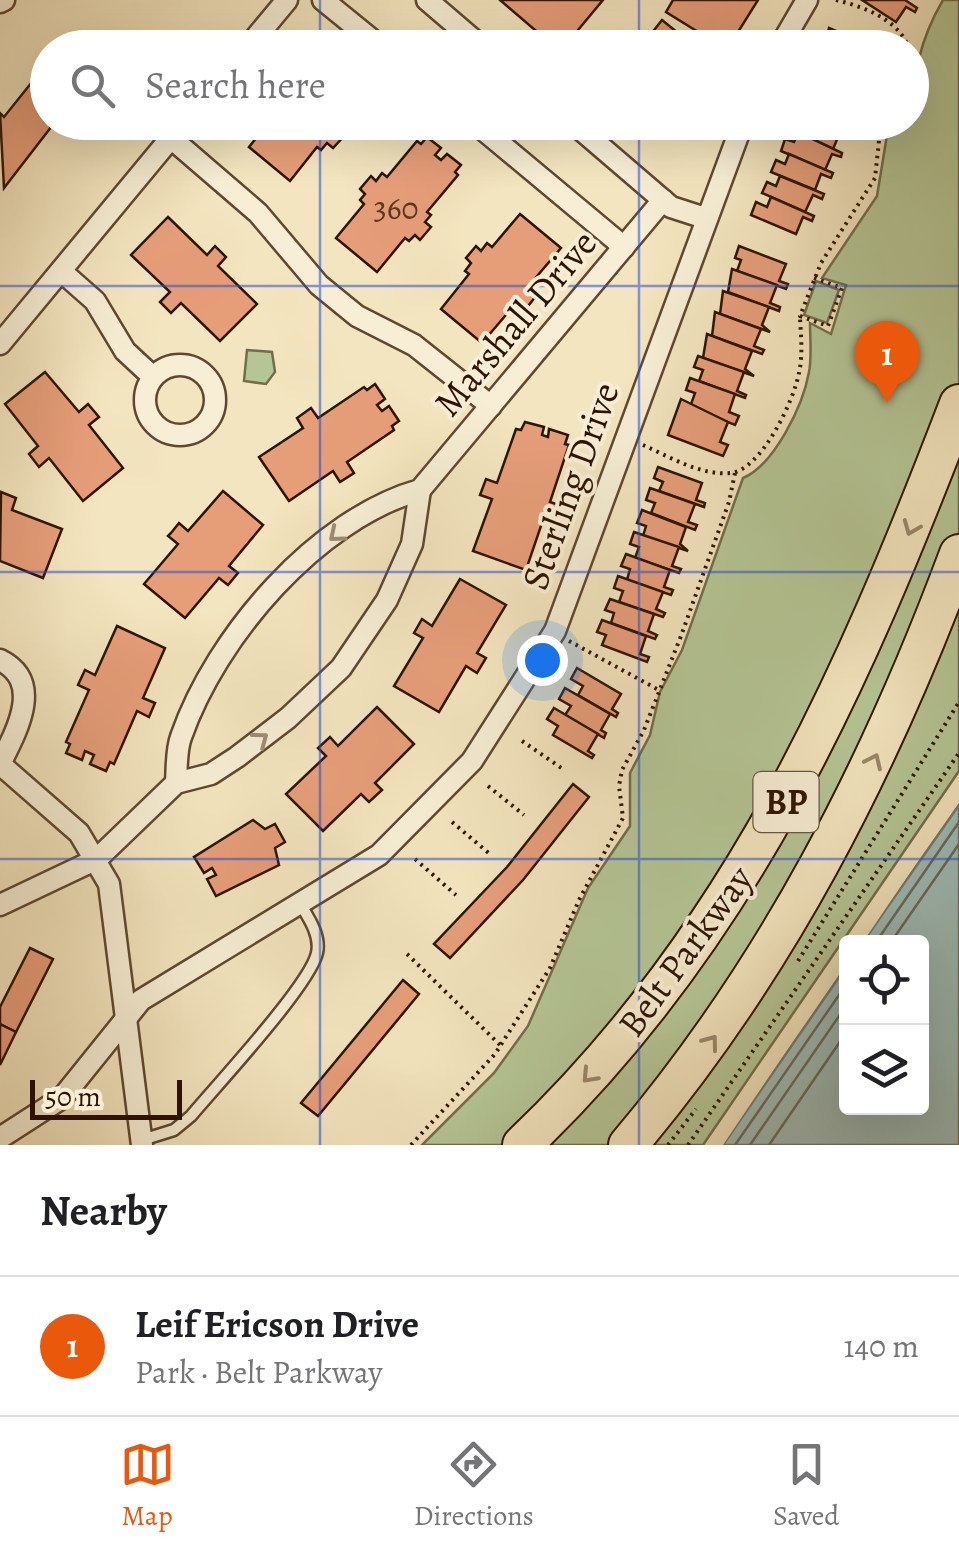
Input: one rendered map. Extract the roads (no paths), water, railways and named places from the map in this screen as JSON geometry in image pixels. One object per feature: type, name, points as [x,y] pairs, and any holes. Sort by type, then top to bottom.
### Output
[{"type":"highway","name":"Belt Parkway","points":[[522,1145],[648,1008],[740,881],[791,792],[848,678],[959,404]]},
{"type":"highway","name":"Belt Parkway","points":[[628,1145],[728,1019],[804,897],[871,768],[959,554]]},
{"type":"street","points":[[262,30],[287,0]]},
{"type":"street","points":[[323,0],[360,30]]},
{"type":"street","points":[[427,0],[462,30]]},
{"type":"street","points":[[790,30],[807,0]]},
{"type":"street","points":[[0,344],[169,140]]},
{"type":"street","points":[[187,140],[258,213],[319,285],[357,316],[414,345],[491,406]]},
{"type":"street","points":[[496,140],[624,247]]},
{"type":"street","points":[[593,140],[662,200],[705,218]]},
{"type":"street","name":"Sterling Drive","points":[[126,1013],[299,902],[332,888],[379,856],[472,761],[555,631],[737,140]]},
{"type":"street","name":"Marshall Drive","points":[[176,783],[180,739],[221,658],[275,586],[380,502],[420,490],[662,200]]},
{"type":"street","points":[[61,271],[95,301],[125,351],[153,376]]},
{"type":"street","points":[[0,905],[96,858],[176,783],[211,774],[238,757],[342,668],[387,600],[412,544],[420,490]]},
{"type":"street","points":[[0,660],[15,668],[24,682],[25,703],[0,764],[79,832],[109,884],[142,1142]]},
{"type":"street","points":[[0,1138],[62,1098],[85,1075],[126,1013]]},
{"type":"lane","points":[[142,1142],[174,1130],[191,1116],[317,955],[316,935],[299,902]]},
{"type":"water","points":[[959,805],[959,1145],[723,1145],[839,977],[839,1115],[929,1115],[929,935],[868,935]]},
{"type":"place","name":"Leif Ericson Drive","points":[[887,403]]}]
